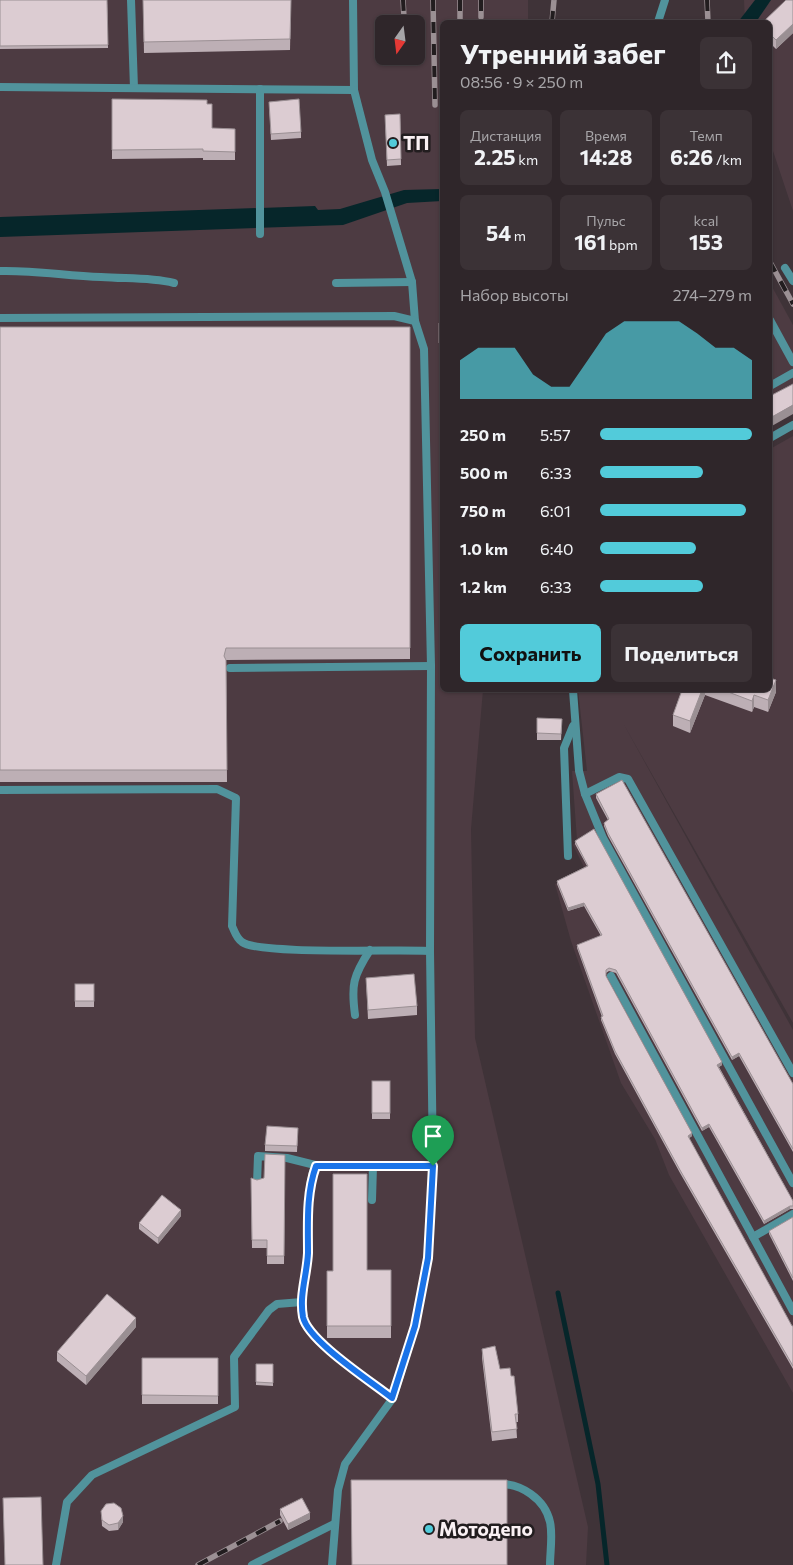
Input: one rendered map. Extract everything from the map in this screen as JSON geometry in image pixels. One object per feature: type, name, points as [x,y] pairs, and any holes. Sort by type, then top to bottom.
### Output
[{"type":"lane","points":[[131,0],[134,88]]},
{"type":"lane","points":[[332,1565],[334,1524],[345,1479],[345,1464],[392,1398],[415,1326],[428,1258],[433,1166],[430,951],[431,666],[424,349],[415,320],[412,282],[385,192],[372,160],[354,90],[353,0]]},
{"type":"lane","points":[[659,20],[665,0]]},
{"type":"lane","points":[[0,87],[354,90]]},
{"type":"lane","points":[[260,89],[260,234]]},
{"type":"lane","points":[[786,268],[793,281]]},
{"type":"lane","points":[[0,271],[53,272],[100,278],[155,278],[174,283]]},
{"type":"lane","points":[[336,283],[412,282]]},
{"type":"lane","points":[[0,318],[394,316],[415,320]]},
{"type":"lane","points":[[772,324],[793,362]]},
{"type":"lane","points":[[772,385],[793,373]]},
{"type":"lane","points":[[772,437],[793,425]]},
{"type":"lane","points":[[230,668],[431,666]]},
{"type":"lane","points":[[573,692],[579,771],[585,794],[603,838],[793,1183]]},
{"type":"lane","points":[[568,856],[564,748],[574,724]]},
{"type":"lane","points":[[585,794],[619,777],[628,779],[793,1072]]},
{"type":"lane","points":[[0,790],[217,789],[225,791],[236,798],[232,926],[236,936],[242,943],[255,947],[430,951]]},
{"type":"lane","points":[[354,1015],[351,989],[358,967],[370,950]]},
{"type":"lane","points":[[611,976],[793,1311]]},
{"type":"lane","points":[[257,1183],[258,1156],[286,1158],[316,1166],[433,1166]]},
{"type":"lane","points":[[316,1166],[309,1193],[307,1259],[303,1280],[303,1319],[320,1343],[392,1398]]},
{"type":"lane","points":[[372,1200],[373,1166]]},
{"type":"lane","points":[[753,1238],[793,1214]]},
{"type":"lane","points":[[56,1565],[67,1502],[92,1475],[235,1407],[234,1357],[269,1310],[277,1304],[302,1302]]},
{"type":"lane","points":[[488,1484],[510,1483],[538,1499],[550,1522],[550,1565]]},
{"type":"lane","points":[[252,1565],[334,1524]]},
{"type":"shaded area","points":[[0,0],[528,0],[528,20],[440,20],[440,692],[483,692],[471,829],[475,1038],[588,1527],[586,1565],[0,1565]]},
{"type":"shaded area","points":[[744,0],[793,0],[793,211],[772,148],[772,20],[745,20]]},
{"type":"shaded area","points":[[772,287],[793,325],[793,414],[772,426]]},
{"type":"shaded area","points":[[793,436],[793,1023],[623,723],[793,1030],[793,1393],[669,1175],[655,1139],[621,1083],[571,941],[555,884],[585,869],[573,845],[577,840],[572,771],[587,771],[578,692],[772,692],[772,448]]},
{"type":"water","points":[[755,0],[771,0],[757,20],[740,20]]},
{"type":"water","points":[[440,189],[440,201],[407,203],[343,225],[0,237],[0,217],[315,206],[318,210],[340,209],[404,190]]},
{"type":"building","points":[[0,0],[107,0],[108,45],[0,46]]},
{"type":"building","points":[[143,0],[291,0],[290,39],[144,42]]},
{"type":"building","points":[[786,0],[793,0],[793,24],[776,40],[772,36],[772,20],[765,20]]},
{"type":"building","points":[[112,99],[207,100],[207,104],[212,104],[212,128],[235,129],[235,152],[203,151],[203,149],[112,150]]},
{"type":"building","points":[[299,99],[301,132],[271,134],[269,102]]},
{"type":"building","name":"ТП","points":[[400,114],[401,159],[387,160],[385,115]]},
{"type":"building","points":[[439,323],[440,343],[439,343]]},
{"type":"building","points":[[0,327],[410,327],[410,648],[226,648],[224,656],[226,660],[227,770],[0,770]]},
{"type":"building","points":[[793,384],[793,405],[772,417],[772,395]]},
{"type":"building","points":[[772,679],[776,680],[772,690]]},
{"type":"building","points":[[681,692],[701,692],[690,721],[673,715]]},
{"type":"building","points":[[728,692],[771,692],[768,700],[754,695],[752,701]]},
{"type":"building","points":[[537,718],[562,719],[561,734],[537,733]]},
{"type":"building","points":[[622,780],[793,1084],[793,1149],[739,1053],[732,1057],[608,833],[604,823],[609,819],[596,794]]},
{"type":"building","points":[[594,829],[722,1062],[717,1065],[793,1201],[793,1206],[764,1221],[709,1124],[702,1128],[616,970],[609,968],[606,970],[606,976],[692,1133],[688,1136],[793,1326],[793,1366],[680,1170],[615,1051],[601,1017],[603,1016],[577,945],[602,935],[584,903],[568,908],[557,881],[588,866],[575,841]]},
{"type":"building","points":[[414,974],[417,1006],[368,1010],[366,978]]},
{"type":"building","points":[[75,984],[94,984],[94,1001],[75,1001]]},
{"type":"building","points":[[372,1081],[390,1081],[390,1113],[372,1113]]},
{"type":"building","points":[[267,1126],[298,1128],[297,1146],[265,1145]]},
{"type":"building","points":[[265,1154],[285,1155],[284,1256],[267,1256],[267,1240],[252,1240],[251,1178],[257,1180],[264,1178]]},
{"type":"building","points":[[333,1174],[367,1174],[367,1270],[391,1270],[391,1326],[327,1326],[327,1271],[333,1271]]},
{"type":"building","points":[[162,1195],[181,1210],[158,1238],[139,1223]]},
{"type":"building","points":[[793,1217],[793,1278],[769,1231]]},
{"type":"building","points":[[107,1294],[136,1318],[86,1376],[57,1352]]},
{"type":"building","points":[[495,1346],[500,1369],[510,1368],[511,1376],[514,1376],[518,1414],[515,1414],[517,1429],[492,1432],[482,1349]]},
{"type":"building","points":[[142,1358],[218,1358],[218,1396],[142,1395]]},
{"type":"building","points":[[256,1364],[273,1364],[273,1383],[256,1382]]},
{"type":"building","name":"Мотодепо","points":[[351,1480],[507,1480],[507,1565],[352,1565]]},
{"type":"building","points":[[41,1497],[43,1565],[5,1565],[3,1498]]},
{"type":"building","points":[[302,1498],[310,1513],[288,1524],[280,1509]]},
{"type":"building","points":[[114,1503],[121,1508],[123,1516],[118,1523],[109,1525],[102,1520],[101,1511],[106,1504]]},
{"type":"waterway","points":[[558,1293],[598,1484],[607,1565]]},
{"type":"railway","points":[[403,0],[404,15]]},
{"type":"railway","points":[[433,0],[435,105]]},
{"type":"railway","points":[[460,0],[460,20]]},
{"type":"railway","points":[[481,0],[481,17]]},
{"type":"railway","points":[[552,20],[554,0]]},
{"type":"railway","points":[[707,0],[708,20]]},
{"type":"railway","points":[[772,266],[793,304]]},
{"type":"railway","points":[[198,1565],[280,1521]]},
{"type":"place","name":"ТП","points":[[393,143]]},
{"type":"place","name":"Мотодепо","points":[[429,1529]]},
{"type":"route","points":[[316,1166],[433,1166],[428,1258],[415,1326],[392,1398],[320,1343],[303,1319],[303,1280],[307,1259],[310,1182],[316,1166]]}]
